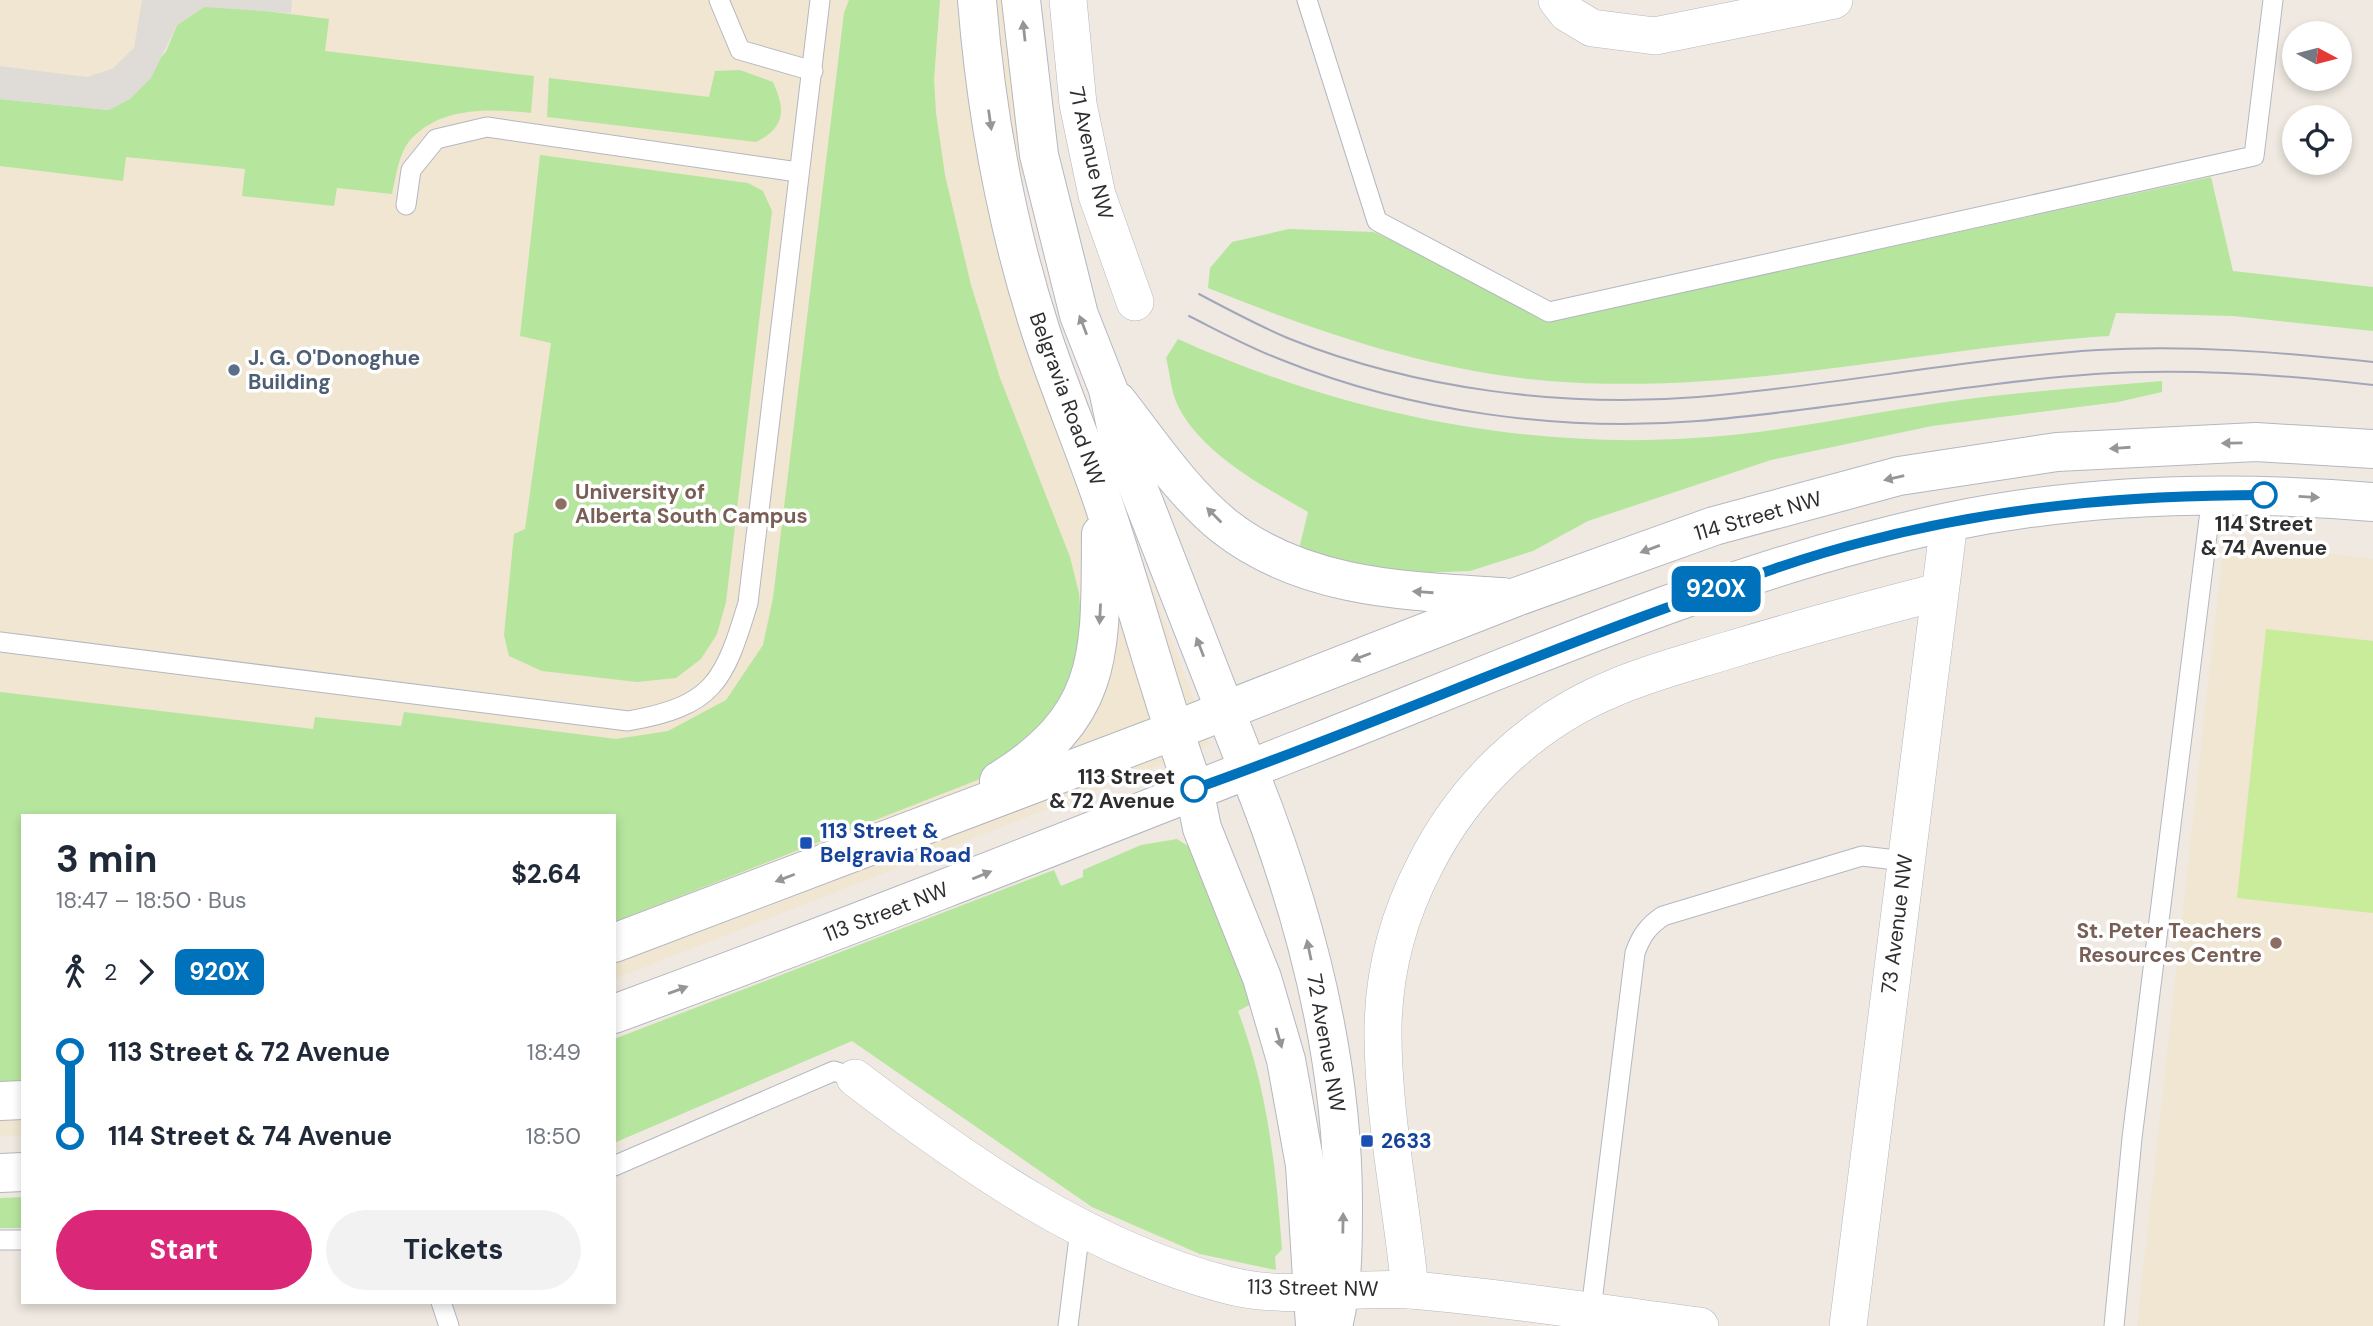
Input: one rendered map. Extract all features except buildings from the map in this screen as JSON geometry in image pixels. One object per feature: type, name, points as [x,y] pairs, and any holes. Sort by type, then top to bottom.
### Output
[{"type":"main road","name":"Belgravia Road NW","points":[[977,0],[993,138],[1011,225],[1041,332],[1102,497],[1173,732],[1194,789]]},
{"type":"main road","name":"Belgravia Road NW","points":[[1021,0],[1039,155],[1079,315],[1108,389],[1118,436],[1248,769]]},
{"type":"main road","points":[[1108,389],[1184,485],[1224,526],[1281,559],[1349,583],[1402,590],[1516,597]]},
{"type":"main road","name":"114 Street NW","points":[[1173,732],[1516,597],[1714,526],[1899,476],[2057,452],[2188,443],[2317,443],[2373,449]]},
{"type":"main road","points":[[1194,789],[1543,653],[1742,580],[1861,542],[1949,522],[2048,506],[2135,497],[2212,495],[2373,502]]},
{"type":"main road","points":[[940,818],[1031,761],[1065,728],[1085,693],[1098,645],[1102,497]]},
{"type":"main road","points":[[616,942],[1131,745],[1173,732]]},
{"type":"main road","points":[[1131,745],[1212,802],[1224,819],[1296,1001],[1328,1035]]},
{"type":"main road","name":"72 Avenue NW","points":[[1248,769],[1305,930],[1328,1035],[1343,1150],[1325,1309]]},
{"type":"main road","name":"72 Avenue NW","points":[[1194,789],[1202,828],[1262,978],[1286,1060],[1306,1165],[1325,1309]]},
{"type":"main road","name":"113 Street NW","points":[[616,1013],[892,911],[1194,789]]},
{"type":"main road","points":[[0,1101],[21,1100]]},
{"type":"main road","points":[[0,1173],[21,1172]]},
{"type":"street","name":"71 Avenue NW","points":[[1068,0],[1077,104],[1097,195],[1135,302]]},
{"type":"street","points":[[1562,7],[1592,28],[1655,36],[1778,6],[1834,0]]},
{"type":"street","name":"73 Avenue NW","points":[[1848,1326],[1938,592],[1949,522]]},
{"type":"street","points":[[1410,1290],[1384,1065],[1387,986],[1401,922],[1420,873],[1439,838],[1469,796],[1517,748],[1544,727],[1612,688],[1785,633],[1938,592]]},
{"type":"street","name":"113 Street NW","points":[[855,1078],[948,1149],[1080,1229],[1168,1268],[1230,1286],[1274,1292],[1325,1309],[1410,1290],[1590,1319],[1700,1326]]},
{"type":"lane","points":[[719,0],[740,50],[813,71]]},
{"type":"lane","points":[[0,642],[628,721],[663,715],[701,696],[730,663],[748,603],[820,0]]},
{"type":"lane","points":[[1307,0],[1377,221],[1549,312],[2255,156],[2273,0]]},
{"type":"lane","points":[[406,205],[411,170],[436,139],[487,127],[798,172]]},
{"type":"lane","points":[[2114,1326],[2133,1125],[2212,495]]},
{"type":"lane","points":[[1590,1319],[1635,953],[1641,938],[1650,925],[1663,916],[1862,856],[1905,860]]},
{"type":"lane","points":[[616,1165],[834,1071],[855,1078]]},
{"type":"lane","points":[[1068,1326],[1080,1229]]},
{"type":"lane","points":[[0,1240],[21,1240]]},
{"type":"lane","points":[[442,1304],[449,1326]]},
{"type":"shaded area","name":"University of Alberta South Campus","points":[[0,0],[1001,0],[1033,262],[1210,745],[616,978],[616,814],[21,814],[21,1135],[0,1136]]},
{"type":"shaded area","points":[[142,0],[292,0],[291,13],[204,7],[177,25],[151,78],[130,99],[109,110],[0,99],[0,66],[87,77],[112,69],[134,48]]},
{"type":"shaded area","name":"St. Peter Teachers Resources Centre","points":[[2224,541],[2373,559],[2373,1326],[2137,1326]]},
{"type":"green space","points":[[849,0],[940,0],[934,79],[945,175],[971,285],[1000,378],[1070,557],[1079,593],[1082,630],[1063,703],[998,772],[616,921],[616,814],[21,814],[21,1081],[0,1081],[0,692],[313,729],[315,717],[401,726],[404,712],[616,739],[668,731],[726,700],[763,645],[773,598],[844,13]]},
{"type":"green space","points":[[226,6],[329,19],[325,51],[534,76],[531,113],[468,112],[438,120],[408,143],[399,164],[392,194],[337,188],[334,206],[242,196],[245,169],[126,157],[123,181],[0,166],[0,99],[109,110],[166,52],[177,25],[204,7]]},
{"type":"green space","points":[[740,70],[773,82],[780,102],[778,124],[756,142],[547,117],[549,78],[709,97],[715,71]]},
{"type":"green space","points":[[540,155],[748,183],[763,191],[772,211],[726,602],[717,634],[701,659],[676,678],[637,682],[542,671],[509,656],[504,635],[514,534],[525,529],[551,343],[520,336]]},
{"type":"green space","points":[[2211,177],[2233,271],[2373,287],[2373,331],[2233,316],[2116,313],[2109,336],[1969,350],[1760,377],[1619,384],[1505,376],[1418,359],[1291,320],[1208,288],[1210,268],[1232,242],[1289,229],[1374,232],[1564,318]]},
{"type":"green space","points":[[1178,339],[1301,387],[1365,405],[1430,420],[1562,438],[1628,440],[1726,436],[1973,398],[2162,381],[2162,392],[2118,402],[1932,426],[1771,460],[1588,521],[1533,551],[1470,571],[1389,574],[1299,549],[1308,512],[1254,480],[1218,454],[1188,423],[1178,406],[1166,358]]},
{"type":"green space","points":[[2266,629],[2373,641],[2373,913],[2237,898]]},
{"type":"green space","points":[[1177,839],[1188,846],[1255,1002],[1238,1011],[1256,1069],[1269,1128],[1282,1249],[1275,1257],[1276,1270],[1200,1254],[1092,1207],[852,1041],[616,1142],[616,1038],[1054,870],[1061,886],[1083,877],[1083,870],[1141,845]]},
{"type":"green space","points":[[21,1197],[21,1228],[0,1228],[0,1198]]},
{"type":"tram line","points":[[1199,294],[1290,339],[1388,371],[1491,391],[1543,397],[1595,400],[1698,397],[2097,350],[2235,350],[2373,362]]},
{"type":"tram line","points":[[1189,316],[1270,355],[1331,378],[1434,405],[1540,420],[1646,424],[1698,421],[2095,374],[2234,373],[2373,385]]},
{"type":"bus line","name":"920X","points":[[1194,789],[1543,653],[1742,580],[1861,542],[1949,522],[2048,506],[2135,497],[2264,495]]},
{"type":"place","name":"J. G. O'Donoghue Building","points":[[234,370]]},
{"type":"place","name":"114 Street & 74 Avenue","points":[[2264,495]]},
{"type":"place","name":"University of Alberta South Campus","points":[[561,504]]},
{"type":"place","name":"113 Street & 72 Avenue","points":[[1194,789]]},
{"type":"place","name":"113 Street & Belgravia Road","points":[[806,843]]},
{"type":"place","name":"St. Peter Teachers Resources Centre","points":[[2276,943]]},
{"type":"place","name":"2633","points":[[1367,1141]]}]
